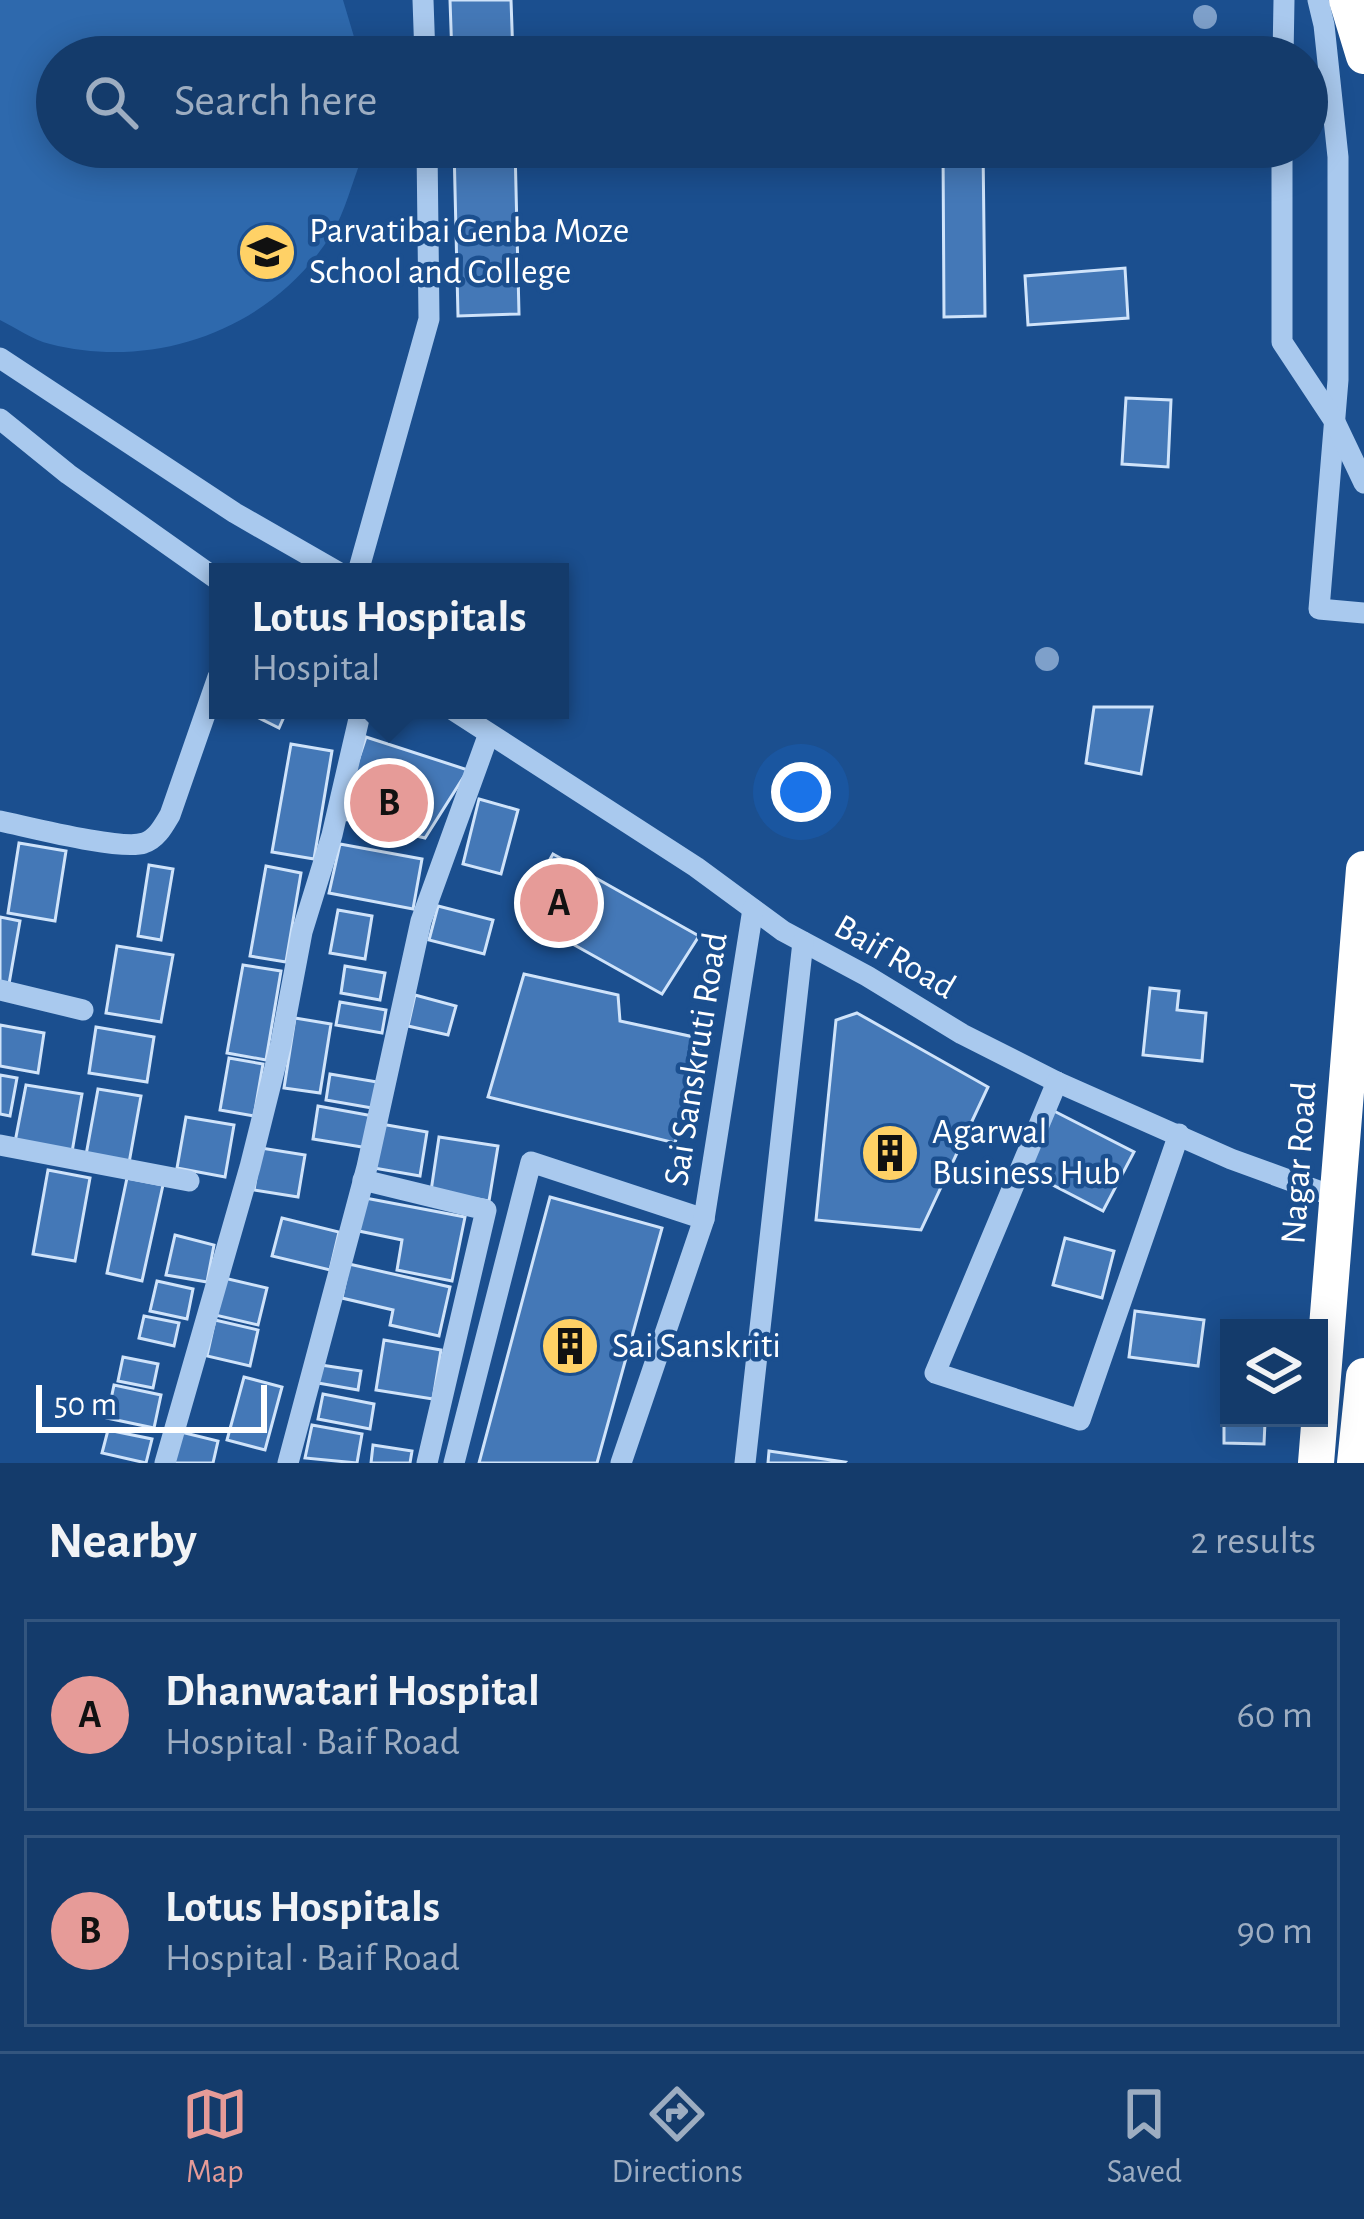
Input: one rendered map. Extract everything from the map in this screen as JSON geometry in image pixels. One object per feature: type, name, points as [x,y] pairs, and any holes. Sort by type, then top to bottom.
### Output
[{"type":"highway","points":[[1347,0],[1364,56]]},
{"type":"highway","name":"Nagar Road","points":[[1316,1463],[1364,869]]},
{"type":"highway","points":[[1354,1463],[1364,1376]]},
{"type":"street","points":[[423,0],[424,36]]},
{"type":"street","points":[[1283,36],[1284,0]]},
{"type":"street","points":[[1318,0],[1325,36]]},
{"type":"street","points":[[1328,63],[1338,157],[1335,422],[1318,609],[1364,613]]},
{"type":"street","points":[[361,563],[429,320],[427,168]]},
{"type":"street","points":[[1282,168],[1282,342],[1335,422],[1364,483]]},
{"type":"street","points":[[0,358],[235,513],[322,563]]},
{"type":"street","points":[[0,419],[68,474],[209,574]]},
{"type":"street","points":[[0,821],[112,842],[144,843],[159,833],[170,815],[209,703]]},
{"type":"street","points":[[166,1463],[255,1146],[302,932],[360,719]]},
{"type":"street","name":"Baif Road","points":[[465,719],[696,867],[803,942],[962,1034],[1232,1159],[1338,1198]]},
{"type":"street","points":[[288,1463],[363,1180],[421,920],[488,736]]},
{"type":"street","name":"Sai Sanskruti Road","points":[[621,1463],[704,1219],[753,909]]},
{"type":"street","points":[[745,1463],[803,942]]},
{"type":"street","points":[[0,991],[83,1010]]},
{"type":"street","points":[[1058,1082],[934,1373],[1080,1420],[1180,1134]]},
{"type":"street","points":[[0,1145],[189,1181]]},
{"type":"street","name":"Sai Sanskruti Road","points":[[454,1463],[531,1162],[704,1219]]},
{"type":"street","points":[[363,1180],[486,1210],[427,1463]]},
{"type":"shaded area","points":[[0,0],[343,0],[354,36],[36,36],[36,168],[358,168],[331,235],[306,268],[244,318],[208,335],[130,352],[90,351],[44,342],[0,320]]},
{"type":"building","points":[[450,0],[511,0],[512,36],[451,36]]},
{"type":"building","points":[[454,168],[516,168],[519,314],[458,316]]},
{"type":"building","points":[[943,168],[983,168],[985,316],[944,317]]},
{"type":"building","points":[[1125,268],[1128,318],[1028,325],[1025,276]]},
{"type":"building","points":[[1126,398],[1171,400],[1168,467],[1122,464]]},
{"type":"building","points":[[1094,707],[1152,707],[1141,774],[1086,763]]},
{"type":"building","points":[[261,719],[283,719],[279,728]]},
{"type":"building","points":[[366,737],[468,770],[425,838],[339,818]]},
{"type":"building","points":[[291,744],[332,751],[314,859],[272,852]]},
{"type":"building","points":[[479,799],[518,810],[501,874],[463,864]]},
{"type":"building","points":[[19,843],[66,851],[55,921],[8,913]]},
{"type":"building","points":[[340,844],[422,859],[413,909],[329,893]]},
{"type":"building","points":[[553,854],[699,936],[662,994],[519,914]]},
{"type":"building","points":[[149,865],[173,869],[161,940],[138,936]]},
{"type":"building","points":[[266,866],[301,873],[286,962],[250,956]]},
{"type":"building","points":[[438,906],[493,920],[484,954],[429,940]]},
{"type":"building","points":[[338,910],[372,916],[365,959],[330,953]]},
{"type":"building","points":[[0,917],[20,921],[9,984],[0,982]]},
{"type":"building","points":[[117,946],[173,955],[161,1022],[106,1013]]},
{"type":"building","points":[[243,965],[281,971],[266,1060],[227,1053]]},
{"type":"building","points":[[345,966],[385,973],[380,1000],[341,993]]},
{"type":"building","points":[[524,974],[618,995],[620,1021],[703,1039],[675,1143],[488,1097]]},
{"type":"building","points":[[1150,988],[1179,991],[1177,1010],[1206,1013],[1202,1061],[1143,1055]]},
{"type":"building","points":[[415,995],[456,1006],[448,1035],[408,1026]]},
{"type":"building","points":[[340,1002],[386,1010],[382,1033],[336,1025]]},
{"type":"building","name":"Agarwal Business Hub","points":[[857,1013],[988,1087],[921,1230],[816,1220],[836,1020]]},
{"type":"building","points":[[295,1018],[331,1024],[320,1093],[284,1088]]},
{"type":"building","points":[[0,1025],[44,1033],[38,1073],[0,1066]]},
{"type":"building","points":[[96,1027],[154,1037],[147,1082],[89,1073]]},
{"type":"building","points":[[229,1058],[263,1064],[254,1116],[220,1110]]},
{"type":"building","points":[[330,1074],[377,1082],[372,1108],[326,1100]]},
{"type":"building","points":[[0,1075],[17,1078],[10,1116],[0,1114]]},
{"type":"building","points":[[26,1085],[82,1094],[72,1152],[15,1142]]},
{"type":"building","points":[[98,1089],[141,1096],[129,1163],[86,1155]]},
{"type":"building","points":[[318,1106],[373,1116],[368,1148],[313,1139]]},
{"type":"building","points":[[1052,1110],[1134,1152],[1103,1211],[1022,1169]]},
{"type":"building","points":[[186,1117],[234,1125],[225,1177],[177,1168]]},
{"type":"building","points":[[381,1124],[427,1132],[420,1176],[374,1168]]},
{"type":"building","points":[[439,1137],[498,1146],[489,1201],[431,1191]]},
{"type":"building","points":[[261,1148],[305,1155],[298,1197],[254,1190]]},
{"type":"building","points":[[48,1170],[90,1178],[75,1261],[33,1254]]},
{"type":"building","points":[[127,1178],[163,1185],[142,1281],[107,1273]]},
{"type":"building","points":[[360,1197],[465,1217],[452,1281],[397,1270],[402,1240],[354,1230]]},
{"type":"building","name":"Sai Sanskriti","points":[[550,1197],[662,1228],[597,1463],[479,1463]]},
{"type":"building","points":[[282,1218],[339,1232],[330,1270],[272,1256]]},
{"type":"building","points":[[175,1235],[214,1245],[207,1282],[166,1275]]},
{"type":"building","points":[[1065,1238],[1114,1251],[1102,1298],[1053,1285]]},
{"type":"building","points":[[349,1264],[450,1287],[439,1336],[390,1325],[393,1310],[342,1298]]},
{"type":"building","points":[[224,1278],[267,1288],[258,1325],[215,1315]]},
{"type":"building","points":[[157,1281],[193,1289],[187,1319],[150,1311]]},
{"type":"building","points":[[1135,1311],[1204,1320],[1198,1366],[1129,1357]]},
{"type":"building","points":[[144,1316],[179,1323],[174,1346],[139,1338]]},
{"type":"building","points":[[215,1320],[258,1330],[250,1366],[207,1356]]},
{"type":"building","points":[[384,1340],[441,1350],[433,1399],[376,1390]]},
{"type":"building","points":[[123,1357],[158,1364],[153,1388],[118,1381]]},
{"type":"building","points":[[321,1365],[361,1371],[358,1390],[318,1383]]},
{"type":"building","points":[[244,1377],[282,1387],[265,1450],[227,1440]]},
{"type":"building","points":[[114,1385],[161,1395],[154,1428],[107,1418]]},
{"type":"building","points":[[323,1394],[374,1404],[370,1429],[318,1419]]},
{"type":"building","points":[[312,1425],[362,1434],[357,1463],[305,1458]]},
{"type":"building","points":[[1224,1427],[1265,1427],[1264,1444],[1224,1443]]},
{"type":"building","points":[[108,1430],[152,1439],[146,1463],[102,1453]]},
{"type":"building","points":[[181,1432],[218,1441],[213,1463],[173,1463]]},
{"type":"building","points":[[373,1445],[412,1451],[410,1463],[371,1463]]},
{"type":"building","points":[[769,1451],[845,1462],[768,1463]]},
{"type":"place","name":"Parvatibai Genba Moze School and College","points":[[267,252]]},
{"type":"place","name":"Lotus Hospitals","points":[[389,803]]},
{"type":"place","name":"Dhanwatari Hospital","points":[[559,903]]},
{"type":"place","name":"Agarwal Business Hub","points":[[890,1153]]},
{"type":"place","name":"Sai Sanskriti","points":[[570,1346]]}]
